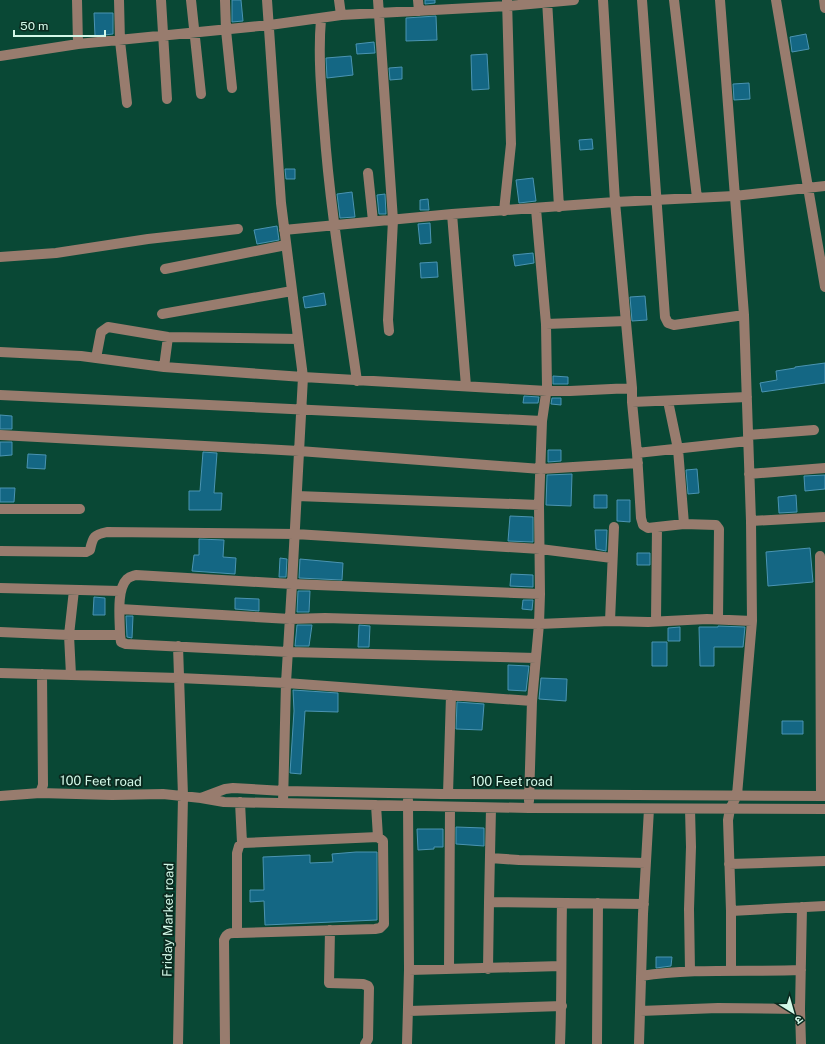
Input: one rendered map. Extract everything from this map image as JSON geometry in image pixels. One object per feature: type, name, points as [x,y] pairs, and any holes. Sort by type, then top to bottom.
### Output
[{"type":"street","points":[[76,0],[78,44]]},
{"type":"street","points":[[119,0],[120,41],[126,103]]},
{"type":"street","points":[[161,0],[167,99]]},
{"type":"street","points":[[191,0],[201,94]]},
{"type":"street","points":[[225,0],[226,30],[232,88]]},
{"type":"street","points":[[267,0],[270,25],[281,204],[303,377],[286,683],[283,803]]},
{"type":"street","points":[[339,0],[341,15]]},
{"type":"street","points":[[378,0],[393,220],[388,320],[389,331]]},
{"type":"street","points":[[418,0],[419,11]]},
{"type":"street","points":[[0,56],[78,44],[226,30],[321,19],[341,15],[419,11],[465,4],[574,0]]},
{"type":"street","points":[[603,0],[616,202],[632,388],[641,518],[643,525],[648,528],[684,524],[716,525],[719,529],[718,619]]},
{"type":"street","points":[[642,0],[665,317],[668,323],[674,325],[744,315]]},
{"type":"street","points":[[674,0],[697,198]]},
{"type":"street","points":[[720,0],[744,315],[751,521],[752,621],[737,795],[730,809],[728,820],[731,970]]},
{"type":"street","points":[[776,0],[825,287]]},
{"type":"street","points":[[824,0],[825,8]]},
{"type":"street","points":[[547,2],[559,207]]},
{"type":"street","points":[[504,210],[511,144],[508,3]]},
{"type":"street","points":[[321,19],[319,43],[320,82],[327,168],[357,380]]},
{"type":"street","points":[[368,173],[373,221]]},
{"type":"street","points":[[284,230],[334,224],[504,210],[734,196],[825,186]]},
{"type":"street","points":[[529,808],[532,701],[539,624],[539,505],[542,421],[546,391],[546,324],[536,208]]},
{"type":"street","points":[[452,214],[466,386]]},
{"type":"street","points":[[0,257],[56,253],[148,239],[238,229]]},
{"type":"street","points":[[165,269],[286,245]]},
{"type":"street","points":[[162,314],[292,291]]},
{"type":"street","points":[[546,324],[626,321]]},
{"type":"street","points":[[96,358],[101,332],[108,327],[168,337],[298,339]]},
{"type":"street","points":[[164,367],[168,337]]},
{"type":"street","points":[[0,352],[81,356],[164,367],[303,377],[546,391],[632,388]]},
{"type":"street","points":[[0,395],[542,421]]},
{"type":"street","points":[[632,402],[747,397]]},
{"type":"street","points":[[668,401],[678,449],[684,524]]},
{"type":"street","points":[[637,453],[678,449],[748,438],[814,430]]},
{"type":"street","points":[[0,435],[299,451],[541,469],[638,464]]},
{"type":"street","points":[[749,474],[825,468]]},
{"type":"street","points":[[297,496],[539,505]]},
{"type":"street","points":[[0,509],[80,509]]},
{"type":"street","points":[[751,521],[825,517]]},
{"type":"street","points":[[610,621],[614,527]]},
{"type":"street","points":[[656,622],[657,527]]},
{"type":"street","points":[[0,551],[88,551],[95,536],[108,532],[295,534],[540,548],[612,558]]},
{"type":"street","points":[[820,556],[823,796]]},
{"type":"street","points":[[536,658],[288,652],[126,644],[121,642],[120,635],[120,591],[128,577],[136,575],[292,584],[540,594]]},
{"type":"street","points":[[0,588],[120,591]]},
{"type":"street","points":[[71,675],[68,634],[74,590]]},
{"type":"street","points":[[120,609],[290,619],[325,618],[539,624],[610,621],[656,622],[707,619],[752,621]]},
{"type":"street","points":[[0,632],[120,635]]},
{"type":"street","name":"Friday Market road","points":[[178,646],[183,796],[178,1044]]},
{"type":"street","points":[[0,673],[179,678],[286,683],[532,701]]},
{"type":"street","points":[[40,793],[43,785],[42,674]]},
{"type":"street","points":[[448,794],[452,695]]},
{"type":"street","name":"100 Feet road","points":[[201,798],[225,789],[233,788],[448,794],[823,796]]},
{"type":"street","name":"100 Feet road","points":[[0,796],[40,793],[112,795],[163,794],[224,802],[491,808],[825,809]]},
{"type":"street","points":[[407,1044],[409,1011],[408,793]]},
{"type":"street","points":[[237,932],[237,853],[239,846],[242,843],[240,802]]},
{"type":"street","points":[[376,805],[378,837]]},
{"type":"street","points":[[449,969],[450,807]]},
{"type":"street","points":[[488,969],[491,808]]},
{"type":"street","points":[[639,1044],[649,809]]},
{"type":"street","points":[[690,809],[690,971]]},
{"type":"street","points":[[225,1044],[224,940],[228,933],[378,929],[384,924],[383,841],[378,837],[242,843]]},
{"type":"street","points":[[490,858],[646,863]]},
{"type":"street","points":[[729,864],[825,861]]},
{"type":"street","points":[[489,902],[644,904]]},
{"type":"street","points":[[597,1044],[598,903]]},
{"type":"street","points":[[560,1044],[562,1006],[562,904]]},
{"type":"street","points":[[731,911],[825,906]]},
{"type":"street","points":[[801,1044],[800,1009],[802,907]]},
{"type":"street","points":[[330,930],[330,983],[363,984],[369,988],[368,1040],[365,1044]]},
{"type":"street","points":[[409,970],[561,966]]},
{"type":"street","points":[[641,976],[690,971],[731,970],[765,972],[801,970]]},
{"type":"street","points":[[409,1011],[562,1006]]},
{"type":"street","points":[[640,1010],[718,1008],[800,1009]]},
{"type":"building","points":[[232,0],[241,0],[243,21],[232,22]]},
{"type":"building","points":[[425,0],[435,0],[435,3],[425,4]]},
{"type":"building","points":[[94,13],[113,13],[113,34],[95,36]]},
{"type":"building","points":[[436,16],[437,40],[406,41],[406,18]]},
{"type":"building","points":[[806,34],[809,49],[792,52],[790,37]]},
{"type":"building","points":[[374,42],[375,53],[357,54],[356,44]]},
{"type":"building","points":[[487,54],[489,89],[472,90],[471,55]]},
{"type":"building","points":[[351,56],[353,75],[327,78],[326,58]]},
{"type":"building","points":[[402,67],[402,79],[390,80],[389,68]]},
{"type":"building","points":[[749,83],[750,99],[734,100],[733,84]]},
{"type":"building","points":[[592,139],[593,149],[580,150],[579,140]]},
{"type":"building","points":[[285,169],[295,169],[295,179],[286,179]]},
{"type":"building","points":[[533,178],[536,201],[519,203],[516,180]]},
{"type":"building","points":[[352,192],[355,217],[340,218],[337,194]]},
{"type":"building","points":[[385,194],[386,214],[379,214],[377,195]]},
{"type":"building","points":[[428,199],[429,210],[420,210],[420,200]]},
{"type":"building","points":[[430,223],[431,243],[420,244],[418,224]]},
{"type":"building","points":[[277,226],[279,240],[257,244],[254,230]]},
{"type":"building","points":[[533,253],[534,263],[515,266],[513,255]]},
{"type":"building","points":[[437,262],[438,277],[421,278],[420,263]]},
{"type":"building","points":[[324,293],[326,305],[305,308],[303,297]]},
{"type":"building","points":[[645,296],[647,320],[632,321],[630,297]]},
{"type":"building","points":[[825,363],[825,383],[762,392],[760,383],[777,380],[776,371]]},
{"type":"building","points":[[553,376],[568,377],[568,384],[553,384]]},
{"type":"building","points":[[524,396],[539,397],[538,403],[523,403]]},
{"type":"building","points":[[552,398],[561,398],[561,405],[551,404]]},
{"type":"building","points":[[0,415],[12,416],[12,429],[0,429]]},
{"type":"building","points":[[0,442],[12,442],[12,455],[0,456]]},
{"type":"building","points":[[548,450],[561,450],[561,461],[548,462]]},
{"type":"building","points":[[203,452],[217,453],[214,493],[222,493],[221,510],[189,510],[189,491],[200,491]]},
{"type":"building","points":[[28,454],[46,455],[45,469],[27,468]]},
{"type":"building","points":[[697,469],[699,493],[688,494],[686,470]]},
{"type":"building","points":[[572,474],[571,506],[546,505],[547,475]]},
{"type":"building","points":[[825,475],[825,489],[805,491],[804,476]]},
{"type":"building","points":[[0,488],[15,488],[14,502],[0,502]]},
{"type":"building","points":[[594,495],[607,495],[607,508],[594,508]]},
{"type":"building","points":[[796,495],[797,512],[779,513],[778,497]]},
{"type":"building","points":[[617,500],[630,500],[630,522],[617,521]]},
{"type":"building","points":[[510,516],[533,517],[533,542],[508,541]]},
{"type":"building","points":[[595,530],[607,530],[606,551],[596,549]]},
{"type":"building","points":[[199,539],[224,540],[223,557],[236,558],[235,574],[192,571],[194,555],[199,555]]},
{"type":"building","points":[[810,548],[813,582],[768,586],[766,552]]},
{"type":"building","points":[[637,553],[650,553],[650,565],[637,565]]},
{"type":"building","points":[[280,558],[287,559],[286,577],[279,577]]},
{"type":"building","points":[[300,559],[343,563],[342,580],[299,578]]},
{"type":"building","points":[[511,574],[533,575],[533,587],[510,586]]},
{"type":"building","points":[[298,591],[310,591],[309,612],[297,612]]},
{"type":"building","points":[[94,597],[105,598],[105,615],[93,615]]},
{"type":"building","points":[[235,598],[259,599],[259,611],[235,609]]},
{"type":"building","points":[[523,600],[533,600],[532,610],[522,609]]},
{"type":"building","points":[[126,616],[133,616],[132,638],[127,637]]},
{"type":"building","points":[[297,625],[312,625],[309,646],[295,646]]},
{"type":"building","points":[[359,625],[370,626],[369,647],[358,647]]},
{"type":"building","points":[[680,627],[680,641],[668,641],[668,628]]},
{"type":"building","points":[[699,627],[745,627],[743,647],[714,647],[714,666],[700,666]]},
{"type":"building","points":[[652,642],[667,642],[667,666],[652,666]]},
{"type":"building","points":[[508,665],[529,666],[526,691],[508,690]]},
{"type":"building","points":[[541,678],[567,679],[566,701],[539,699]]},
{"type":"building","points":[[293,690],[338,693],[338,712],[305,711],[301,774],[290,773],[294,711]]},
{"type":"building","points":[[457,702],[484,704],[482,730],[456,729]]},
{"type":"building","points":[[782,721],[803,721],[803,734],[782,734]]},
{"type":"building","points":[[456,827],[484,828],[484,846],[456,844]]},
{"type":"building","points":[[417,829],[443,829],[443,847],[418,850]]},
{"type":"building","points":[[377,852],[377,920],[265,925],[264,901],[250,902],[250,890],[264,890],[263,857],[310,855],[310,863],[333,862],[332,854]]},
{"type":"building","points":[[656,957],[672,957],[671,966],[656,968]]}]
